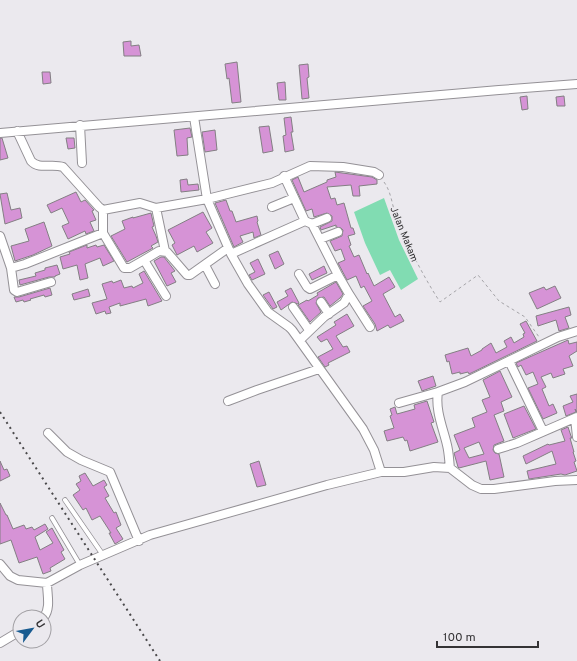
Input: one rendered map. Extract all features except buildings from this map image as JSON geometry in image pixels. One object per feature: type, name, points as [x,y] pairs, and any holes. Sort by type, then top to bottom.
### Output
[{"type":"street","points":[[0,133],[80,125],[194,117],[469,92],[577,84]]},
{"type":"street","points":[[194,117],[207,199],[230,251],[248,284],[268,312],[289,327],[300,340],[319,370],[363,429],[374,450],[381,472]]},
{"type":"street","points":[[80,125],[82,163]]},
{"type":"street","points":[[17,131],[31,161],[34,164],[37,166],[57,165],[63,167],[99,208],[103,210],[140,203],[156,208],[207,199],[272,183],[284,176],[310,166],[343,167],[374,172],[379,175]]},
{"type":"street","points":[[284,176],[294,198],[320,239],[338,275],[370,327]]},
{"type":"street","points":[[272,207],[294,198]]},
{"type":"street","points":[[156,208],[165,251]]},
{"type":"street","points":[[103,210],[103,233],[124,268],[130,268],[159,251],[165,251],[170,254],[187,275],[190,276],[205,265],[230,251],[309,222],[327,218]]},
{"type":"street","points":[[320,239],[338,232]]},
{"type":"street","points":[[11,268],[25,264],[103,233]]},
{"type":"street","points":[[0,236],[11,268],[14,290],[17,292],[51,282]]},
{"type":"street","points":[[144,260],[166,296]]},
{"type":"street","points":[[205,265],[215,284]]},
{"type":"street","points":[[299,274],[309,289],[338,275]]},
{"type":"street","points":[[300,340],[309,330],[344,303],[349,294]]},
{"type":"street","points":[[321,302],[329,314]]},
{"type":"street","points":[[293,307],[309,330]]},
{"type":"street","points":[[399,403],[438,392],[465,382],[558,337],[577,331]]},
{"type":"street","points":[[509,361],[543,431]]},
{"type":"street","points":[[228,401],[319,370]]},
{"type":"street","points":[[438,392],[437,401],[448,447],[450,468]]},
{"type":"street","points":[[498,449],[517,443],[576,418],[577,437]]},
{"type":"street","points":[[48,433],[67,452],[80,460],[110,472],[139,541]]},
{"type":"street","points":[[0,564],[10,576],[18,580],[47,583],[80,565],[150,536],[269,503],[327,485],[381,472],[404,472],[434,467],[450,468],[472,485],[481,488],[494,489],[555,481],[577,480]]},
{"type":"street","points":[[47,583],[48,609]]},
{"type":"street","points":[[0,643],[12,636]]},
{"type":"lane","points":[[65,500],[103,555]]},
{"type":"lane","points":[[52,518],[80,565]]},
{"type":"path","name":"Jalan Makam","points":[[379,175],[388,188],[397,218],[421,272],[440,302],[478,275],[499,301],[525,316],[544,344]]},
{"type":"green space","points":[[384,198],[399,240],[418,279],[401,290],[390,270],[380,275],[365,243],[354,212]]},
{"type":"railway","points":[[0,412],[160,661]]}]
